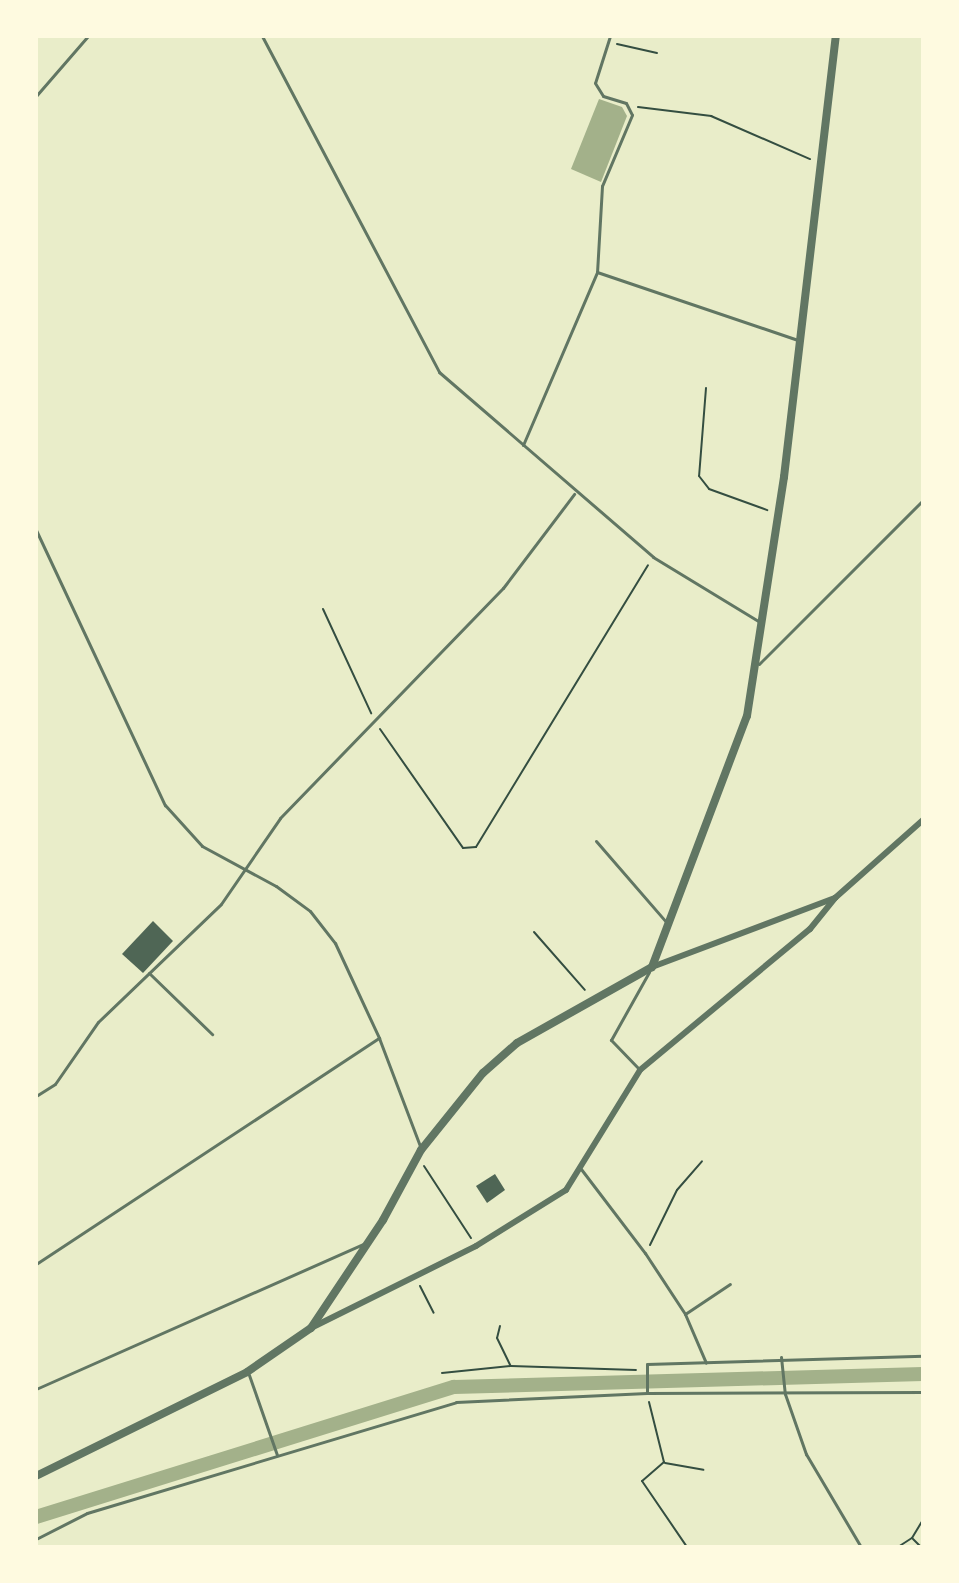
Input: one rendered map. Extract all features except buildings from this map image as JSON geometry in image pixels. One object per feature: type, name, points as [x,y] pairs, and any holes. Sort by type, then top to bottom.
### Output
[{"type":"street","points":[[652,967],[670,927],[747,716],[778,514],[836,36]]},
{"type":"street","points":[[36,1476],[247,1372],[311,1328],[476,1246],[566,1190],[640,1070],[810,929],[835,898],[923,820]]},
{"type":"street","points":[[311,1328],[370,1241],[421,1150],[483,1073],[517,1043],[591,997],[652,967],[835,898]]},
{"type":"lane","points":[[36,96],[88,36]]},
{"type":"lane","points":[[262,36],[439,372],[574,494],[653,557],[763,624]]},
{"type":"lane","points":[[522,447],[597,272],[602,186],[632,115],[629,107],[603,96],[595,83],[610,36]]},
{"type":"lane","points":[[597,272],[798,340]]},
{"type":"lane","points":[[36,1096],[55,1084],[98,1022],[221,904],[242,868],[280,818],[503,588],[574,494]]},
{"type":"lane","points":[[756,667],[923,500]]},
{"type":"lane","points":[[36,530],[165,805],[202,846],[310,911],[335,943],[379,1038],[421,1150]]},
{"type":"lane","points":[[596,841],[670,927]]},
{"type":"lane","points":[[640,1070],[611,1040],[652,967]]},
{"type":"lane","points":[[149,973],[212,1034]]},
{"type":"lane","points":[[36,1264],[379,1038]]},
{"type":"lane","points":[[579,1166],[645,1253],[685,1314],[706,1363]]},
{"type":"lane","points":[[36,1389],[370,1241]]},
{"type":"lane","points":[[685,1314],[730,1284]]},
{"type":"lane","points":[[647,1393],[647,1364],[781,1357],[923,1356]]},
{"type":"lane","points":[[781,1357],[785,1394],[806,1454],[861,1547]]},
{"type":"lane","points":[[247,1372],[277,1455]]},
{"type":"lane","points":[[36,1539],[87,1513],[456,1402],[647,1393],[923,1392]]},
{"type":"path","points":[[608,42],[657,53]]},
{"type":"path","points":[[629,107],[711,116],[821,164]]},
{"type":"path","points":[[706,388],[699,476],[709,489],[778,514]]},
{"type":"path","points":[[323,609],[374,719],[463,848],[476,847],[653,557]]},
{"type":"path","points":[[534,932],[591,997]]},
{"type":"path","points":[[421,1150],[424,1166],[476,1246]]},
{"type":"path","points":[[645,1253],[677,1190],[702,1161]]},
{"type":"path","points":[[415,1276],[434,1313]]},
{"type":"path","points":[[500,1326],[497,1338],[511,1366]]},
{"type":"path","points":[[442,1373],[511,1366],[637,1370],[647,1364]]},
{"type":"path","points":[[647,1393],[664,1462]]},
{"type":"path","points":[[664,1462],[703,1470]]},
{"type":"path","points":[[664,1462],[642,1481],[687,1547]]},
{"type":"path","points":[[898,1547],[912,1538],[923,1520]]},
{"type":"path","points":[[912,1538],[921,1547]]},
{"type":"shaded area","points":[[599,99],[622,107],[627,116],[601,182],[571,169]]},
{"type":"waterway","points":[[36,1517],[454,1387],[923,1374]]}]
